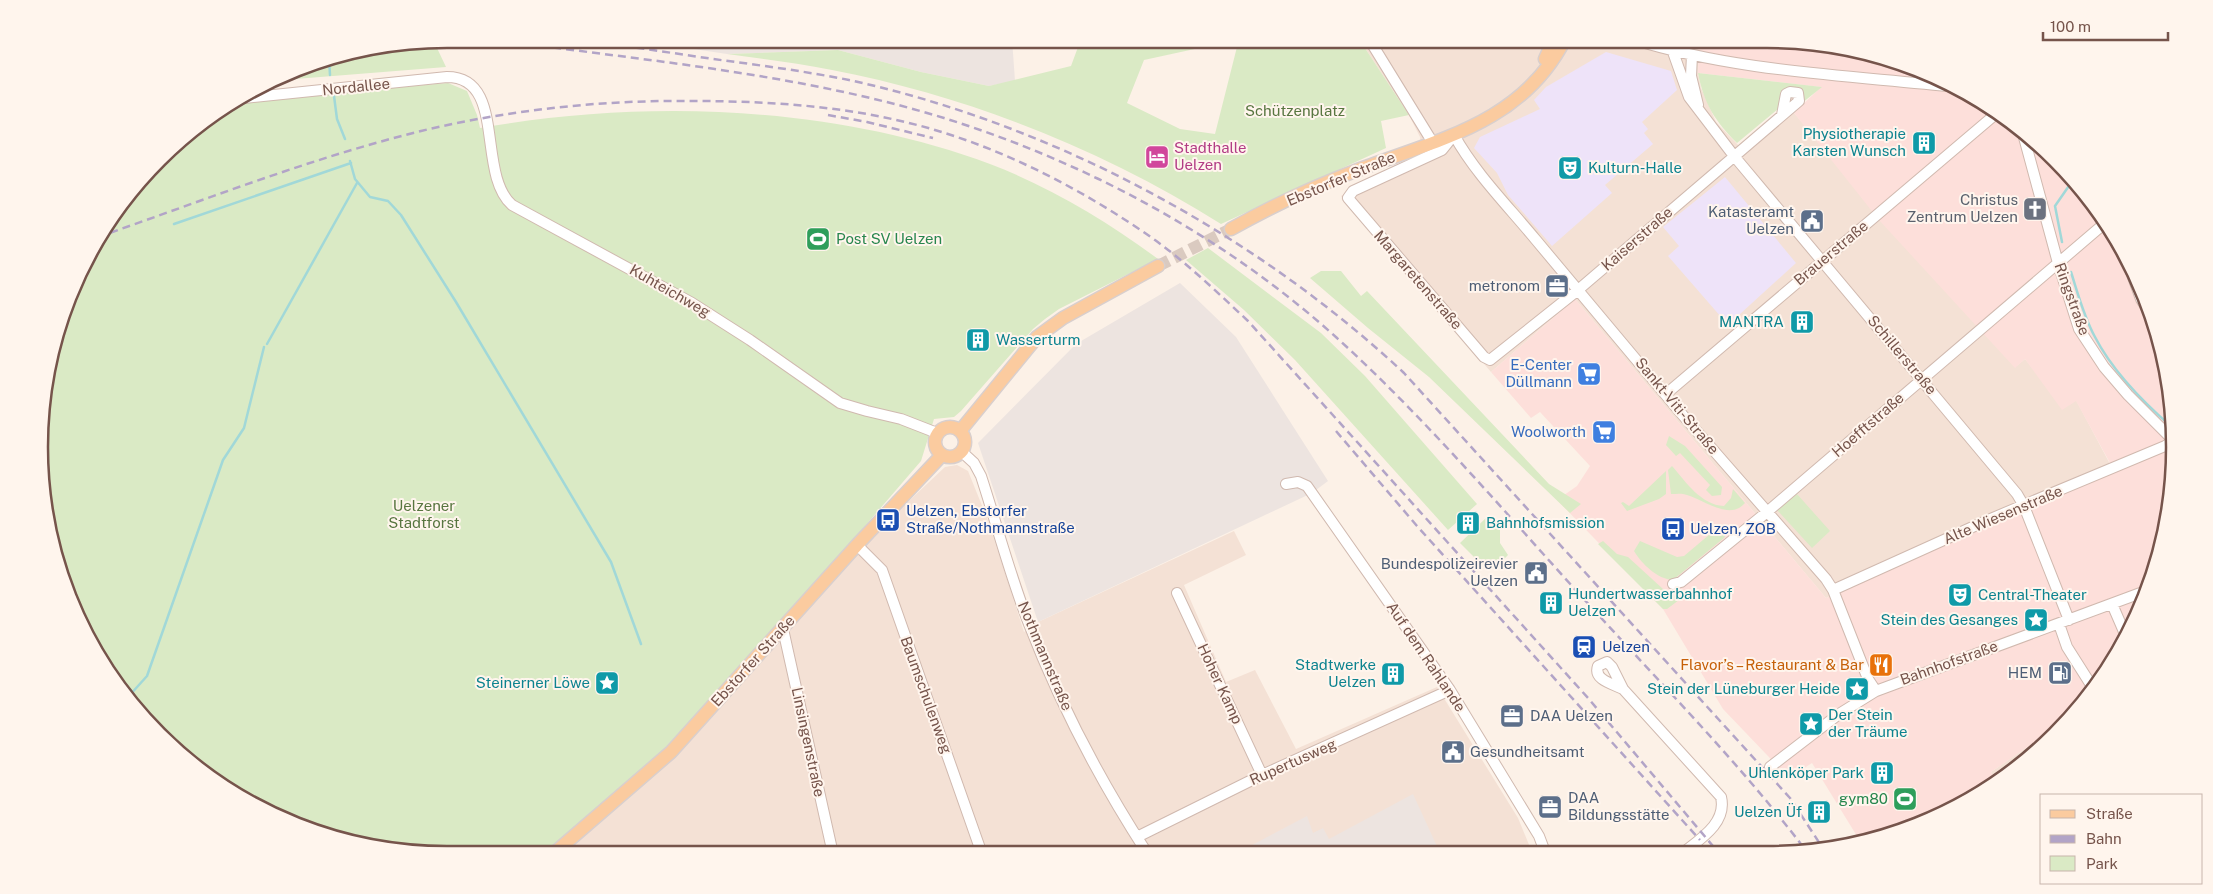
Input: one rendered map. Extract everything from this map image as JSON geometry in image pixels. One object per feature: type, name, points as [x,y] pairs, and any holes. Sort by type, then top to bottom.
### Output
[{"type":"main road","name":"Ebstorfer Straße","points":[[1526,90],[1541,67],[1550,48]]},
{"type":"main road","name":"Ebstorfer Straße","points":[[1231,228],[1334,180],[1454,135],[1498,113],[1526,90],[1550,62],[1559,48]]},
{"type":"main road","points":[[961,430],[1037,337],[1063,318],[1158,266]]},
{"type":"main road","points":[[951,426],[961,430],[966,441],[962,452],[953,457],[942,455],[936,448],[938,433],[951,426]]},
{"type":"main road","name":"Ebstorfer Straße","points":[[562,846],[671,752],[857,545],[942,455]]},
{"type":"street","points":[[1375,48],[1433,143]]},
{"type":"street","points":[[1660,48],[1749,66],[1934,85]]},
{"type":"street","name":"Schillerstraße","points":[[1673,52],[1684,89],[1734,156],[2006,478],[2024,506],[2070,620]]},
{"type":"street","name":"Schillerstraße","points":[[1692,55],[1691,76],[1700,111]]},
{"type":"street","name":"Nordallee","points":[[255,97],[456,77],[474,87]]},
{"type":"street","name":"Kuhteichweg","points":[[474,87],[484,106],[499,189],[512,205],[692,302],[840,403],[901,418],[938,433]]},
{"type":"street","name":"Kaiserstraße","points":[[1490,360],[1578,290],[1782,115]]},
{"type":"street","name":"Brauerstraße","points":[[1666,394],[1992,118]]},
{"type":"street","name":"Ebstorfer Straße","points":[[1348,198],[1354,191],[1442,150],[1454,135]]},
{"type":"street","name":"Sankt-Viti-Straße","points":[[1454,135],[1465,154],[1578,290],[1833,590],[1868,679],[1876,691]]},
{"type":"street","name":"Ringstraße","points":[[2026,144],[2058,263],[2079,328],[2092,350],[2128,395],[2165,433]]},
{"type":"street","name":"Margaretenstraße","points":[[1348,198],[1484,357],[1490,360]]},
{"type":"street","name":"Hoefftstraße","points":[[1673,584],[1681,582],[1767,512],[2100,228]]},
{"type":"street","name":"Alte Wiesenstraße","points":[[1833,590],[1988,520],[2166,445]]},
{"type":"street","name":"Nothmannstraße","points":[[962,452],[974,463],[981,476],[1028,623],[1042,657],[1087,749],[1142,846]]},
{"type":"street","name":"Auf dem Rahlande","points":[[1286,484],[1298,482],[1308,486],[1450,690],[1539,836],[1543,846]]},
{"type":"street","name":"Baumschulenweg","points":[[857,545],[882,570],[979,846]]},
{"type":"street","name":"Hoher Kamp","points":[[1177,593],[1262,775]]},
{"type":"street","name":"Bahnhofstraße","points":[[1770,767],[1839,714],[1876,691],[2058,624],[2114,608],[2136,597]]},
{"type":"street","points":[[2114,608],[2122,627]]},
{"type":"street","points":[[2058,624],[2064,640],[2089,681]]},
{"type":"street","name":"Linsingenstraße","points":[[783,629],[831,846]]},
{"type":"street","points":[[1623,689],[1721,797],[1723,806],[1721,815],[1713,827],[1691,846]]},
{"type":"street","name":"Rupertusweg","points":[[1136,837],[1262,775],[1450,690]]},
{"type":"shaded area","points":[[687,48],[1013,48],[1015,81],[989,86],[921,72],[838,50],[727,54]]},
{"type":"shaded area","points":[[1365,48],[1699,48],[1698,73],[1701,88],[1716,122],[1740,147],[1781,112],[1778,109],[1789,95],[1802,103],[1794,113],[2015,367],[2025,359],[2044,382],[2076,400],[2110,464],[1826,598],[1575,299],[1491,372],[1341,196],[1422,155],[1420,137],[1409,115]]},
{"type":"shaded area","points":[[1699,48],[1792,48],[1818,51],[1869,61],[1919,78],[1966,101],[1988,115],[2009,130],[2048,165],[2083,204],[2098,225],[2112,247],[2135,294],[2152,344],[2158,369],[2165,421],[2166,447],[2165,473],[2158,525],[2152,550],[2135,600],[2112,647],[2098,669],[2083,690],[2048,729],[2033,743],[1991,772],[1993,775],[1988,779],[1966,793],[1919,816],[1857,836],[1812,763],[1789,778],[1723,709],[1663,609],[1557,500],[1577,486],[1590,466],[1540,412],[1531,418],[1491,372],[1575,299],[1826,598],[2110,463],[2076,401],[2062,410],[2025,359],[2015,368],[1879,220],[1794,113],[1821,87],[1698,73]]},
{"type":"shaded area","points":[[1606,52],[1671,71],[1677,90],[1642,122],[1648,129],[1644,133],[1653,144],[1605,185],[1612,193],[1552,246],[1508,195],[1497,173],[1474,148],[1480,137],[1540,109],[1534,100],[1546,87]]},
{"type":"shaded area","points":[[1725,177],[1796,263],[1728,325],[1668,256],[1679,246],[1663,227]]},
{"type":"shaded area","points":[[1180,283],[1236,337],[1328,481],[1312,493],[1038,622],[978,443],[1076,344]]},
{"type":"shaded area","points":[[957,465],[968,471],[987,518],[1024,632],[1038,622],[1234,531],[1246,555],[1184,585],[1226,682],[1255,670],[1296,749],[1437,687],[1518,818],[1530,846],[569,846],[654,773],[861,546],[945,467]]},
{"type":"shaded area","points":[[2033,743],[1993,775],[1991,772]]},
{"type":"shaded area","points":[[1413,794],[1437,846],[1250,846],[1307,816],[1313,833],[1323,828],[1329,839]]},
{"type":"green space","points":[[421,48],[437,48],[446,67],[291,79],[344,61],[369,55]]},
{"type":"green space","name":"Schützenplatz","points":[[1078,48],[1199,48],[1144,60],[1127,103],[1180,129],[1215,134],[1237,48],[1365,48],[1409,115],[1381,121],[1386,148],[1221,224],[1130,172],[1034,129],[984,111],[883,81],[780,61],[727,54],[838,50],[921,72],[989,86],[1071,66]]},
{"type":"green space","points":[[1698,73],[1822,87],[1802,103],[1788,95],[1778,109],[1737,143],[1722,127],[1707,103]]},
{"type":"green space","name":"Uelzener Stadtforst","points":[[448,83],[467,91],[480,128],[543,119],[607,113],[672,111],[738,113],[803,119],[867,129],[929,144],[1012,173],[1056,194],[1098,218],[1158,259],[1059,309],[1045,319],[1033,329],[961,411],[954,417],[934,419],[921,461],[779,626],[649,765],[553,846],[421,846],[369,839],[344,833],[294,816],[247,793],[204,764],[165,729],[130,690],[101,647],[78,600],[61,550],[55,525],[48,473],[48,421],[55,369],[61,344],[78,294],[101,247],[130,204],[147,184],[204,130],[250,100]]},
{"type":"green space","points":[[1208,248],[1321,333],[1365,376],[1477,504],[1448,530],[1295,360],[1244,310],[1186,260]]},
{"type":"green space","points":[[1321,271],[1341,271],[1361,296],[1367,291],[1549,484],[1581,504],[1570,513],[1429,377],[1310,278]]},
{"type":"green space","points":[[1669,436],[1685,446],[1722,487],[1721,495],[1712,496],[1706,490],[1710,485],[1680,453],[1676,456],[1666,445]]},
{"type":"green space","points":[[1672,466],[1695,492],[1708,502],[1724,506],[1731,498],[1733,489],[1745,503],[1739,508],[1725,510],[1685,494],[1671,494],[1668,470]]},
{"type":"green space","points":[[1666,471],[1666,494],[1659,499],[1627,511],[1621,503],[1623,502],[1629,506]]},
{"type":"green space","points":[[1797,494],[1830,531],[1812,548],[1777,510]]},
{"type":"green space","points":[[1488,516],[1500,527],[1500,543],[1508,555],[1496,567],[1484,567],[1460,543]]},
{"type":"green space","points":[[1716,529],[1724,529],[1727,533],[1724,538],[1673,580],[1661,577],[1650,570],[1634,551],[1640,541],[1677,557],[1684,556]]},
{"type":"green space","points":[[1603,541],[1617,554],[1628,557],[1663,589],[1672,593],[1679,600],[1667,609],[1663,609],[1598,544]]},
{"type":"waterway","points":[[329,66],[330,75]]},
{"type":"waterway","points":[[334,96],[337,119],[345,139]]},
{"type":"waterway","points":[[350,161],[355,179],[370,197],[388,201],[401,215],[456,302],[611,562],[641,644]]},
{"type":"waterway","points":[[174,224],[351,163]]},
{"type":"waterway","points":[[267,344],[357,183]]},
{"type":"waterway","points":[[2062,242],[2055,206],[2068,187]]},
{"type":"waterway","points":[[2071,272],[2088,322],[2102,350],[2120,375],[2165,421]]},
{"type":"waterway","points":[[132,693],[147,676],[223,460],[244,428],[264,347]]},
{"type":"tunnel","points":[[1158,266],[1231,229]]},
{"type":"railway","points":[[559,48],[775,79],[889,103],[944,118],[998,136],[1050,157],[1152,207],[1201,236],[1249,267],[1294,301],[1370,368],[1462,464],[1698,722],[1754,786],[1801,845]]},
{"type":"railway","points":[[636,48],[849,80],[925,99],[1000,125],[1074,155],[1146,190],[1215,230],[1282,274],[1345,322],[1404,373],[1790,798],[1819,843]]},
{"type":"railway","points":[[110,233],[258,180],[380,142],[488,117],[555,108],[656,101],[717,101],[798,105],[879,116],[938,131],[971,142],[1036,169],[1127,221],[1179,259],[1248,321],[1588,698],[1713,846]]},
{"type":"railway","points":[[828,115],[867,122],[933,138]]},
{"type":"railway","points":[[1336,431],[1417,526],[1700,840]]},
{"type":"place","name":"Physiotherapie Karsten Wunsch","points":[[1924,143]]},
{"type":"place","name":"Stadthalle Uelzen","points":[[1157,157]]},
{"type":"place","name":"Kulturn-Halle","points":[[1570,168]]},
{"type":"place","name":"Christus Zentrum Uelzen","points":[[2035,209]]},
{"type":"place","name":"Katasteramt Uelzen","points":[[1812,221]]},
{"type":"place","name":"Post SV Uelzen","points":[[818,239]]},
{"type":"place","name":"metronom","points":[[1557,286]]},
{"type":"place","name":"MANTRA","points":[[1802,322]]},
{"type":"place","name":"Wasserturm","points":[[978,340]]},
{"type":"place","name":"E-Center Düllmann","points":[[1589,374]]},
{"type":"place","name":"Woolworth","points":[[1604,432]]},
{"type":"place","name":"Uelzen, Ebstorfer Straße/Nothmannstraße","points":[[888,520]]},
{"type":"place","name":"Bahnhofsmission","points":[[1468,523]]},
{"type":"place","name":"Uelzen, ZOB","points":[[1673,529]]},
{"type":"place","name":"Bundespolizeirevier Uelzen","points":[[1536,573]]},
{"type":"place","name":"Central-Theater","points":[[1960,595]]},
{"type":"place","name":"Hundertwasserbahnhof Uelzen","points":[[1551,603]]},
{"type":"place","name":"Stein des Gesanges","points":[[2036,620]]},
{"type":"place","name":"Uelzen","points":[[1584,647]]},
{"type":"place","name":"Flavor’s – Restaurant & Bar","points":[[1881,665]]},
{"type":"place","name":"HEM","points":[[2060,673]]},
{"type":"place","name":"Stadtwerke Uelzen","points":[[1393,674]]},
{"type":"place","name":"Steinerner Löwe","points":[[607,683]]},
{"type":"place","name":"Stein der Lüneburger Heide","points":[[1857,689]]},
{"type":"place","name":"DAA Uelzen","points":[[1512,716]]},
{"type":"place","name":"Der Stein der Träume","points":[[1811,724]]},
{"type":"place","name":"Gesundheitsamt","points":[[1453,752]]},
{"type":"place","name":"Uhlenköper Park","points":[[1882,773]]},
{"type":"place","name":"gym80","points":[[1905,799]]},
{"type":"place","name":"DAA Bildungsstätte","points":[[1550,807]]},
{"type":"place","name":"Uelzen Üf","points":[[1819,812]]}]
